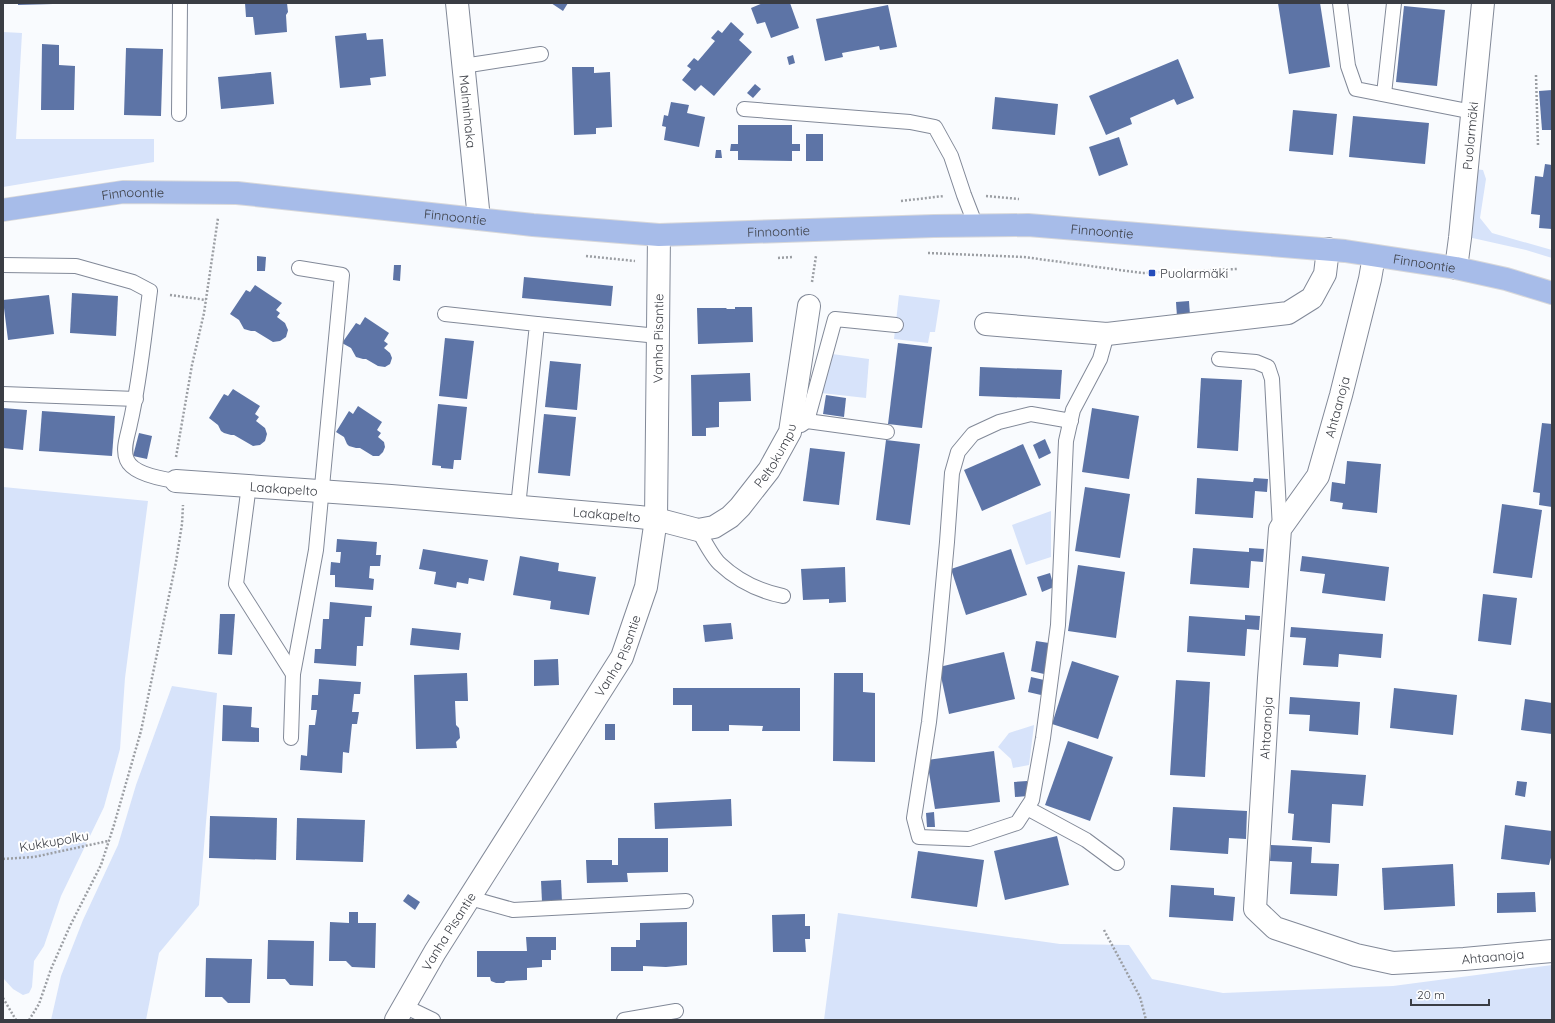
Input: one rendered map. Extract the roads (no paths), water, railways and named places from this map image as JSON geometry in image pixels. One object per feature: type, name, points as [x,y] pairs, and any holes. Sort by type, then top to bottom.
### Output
[{"type":"main road","name":"Finnoontie","points":[[3,210],[123,192],[237,193],[479,219],[659,235],[1028,225],[1328,249],[1456,268],[1506,279],[1552,293]]},
{"type":"street","name":"Malminhaka","points":[[457,3],[479,219]]},
{"type":"street","name":"Puolarmäki","points":[[1456,268],[1483,3]]},
{"type":"street","name":"Vanha Pisantie","points":[[400,1013],[435,952],[622,657],[646,587],[656,520],[659,235]]},
{"type":"street","points":[[986,324],[1107,334],[1288,313],[1312,298],[1325,274],[1328,249]]},
{"type":"street","name":"Ahtaanoja","points":[[1374,256],[1370,279],[1341,395],[1318,476],[1280,529],[1255,909],[1275,928],[1356,955],[1393,963],[1472,959],[1552,951]]},
{"type":"street","name":"Peltokumpu","points":[[656,520],[698,530],[714,527],[730,517],[740,507],[768,470],[799,426],[810,306]]},
{"type":"street","name":"Laakapelto","points":[[176,481],[322,491],[656,520]]},
{"type":"lane","points":[[179,114],[180,3]]},
{"type":"lane","points":[[1340,3],[1348,66],[1356,89],[1473,112]]},
{"type":"lane","points":[[1384,94],[1394,3]]},
{"type":"lane","points":[[463,66],[541,54]]},
{"type":"lane","points":[[744,109],[910,122],[935,127],[951,156],[964,196],[976,226]]},
{"type":"lane","points":[[3,265],[76,266],[133,282],[150,291],[136,399],[125,449],[127,460],[132,468],[157,478],[176,481]]},
{"type":"lane","points":[[290,738],[293,674],[316,550],[342,275],[299,268]]},
{"type":"lane","points":[[445,314],[658,336]]},
{"type":"lane","points":[[887,432],[799,426],[835,320],[896,326]]},
{"type":"lane","points":[[518,507],[537,324]]},
{"type":"lane","points":[[1071,421],[1030,414],[999,422],[973,434],[958,452],[952,473],[937,650],[929,722],[914,818],[919,836],[969,838],[1018,823],[1032,800],[1043,738],[1058,625],[1066,441],[1071,421],[1073,410],[1100,359],[1107,334]]},
{"type":"lane","points":[[1219,359],[1256,362],[1268,367],[1272,379],[1280,529]]},
{"type":"lane","points":[[3,394],[136,399]]},
{"type":"lane","points":[[249,486],[236,584],[293,674]]},
{"type":"lane","points":[[698,530],[719,564],[750,586],[783,596]]},
{"type":"lane","points":[[1027,808],[1086,840],[1117,863]]},
{"type":"lane","points":[[470,898],[513,910],[686,901]]},
{"type":"lane","points":[[624,1020],[676,1011]]},
{"type":"lane","points":[[400,1013],[433,1020]]},
{"type":"place","name":"Puolarmäki","points":[[1152,273]]}]
